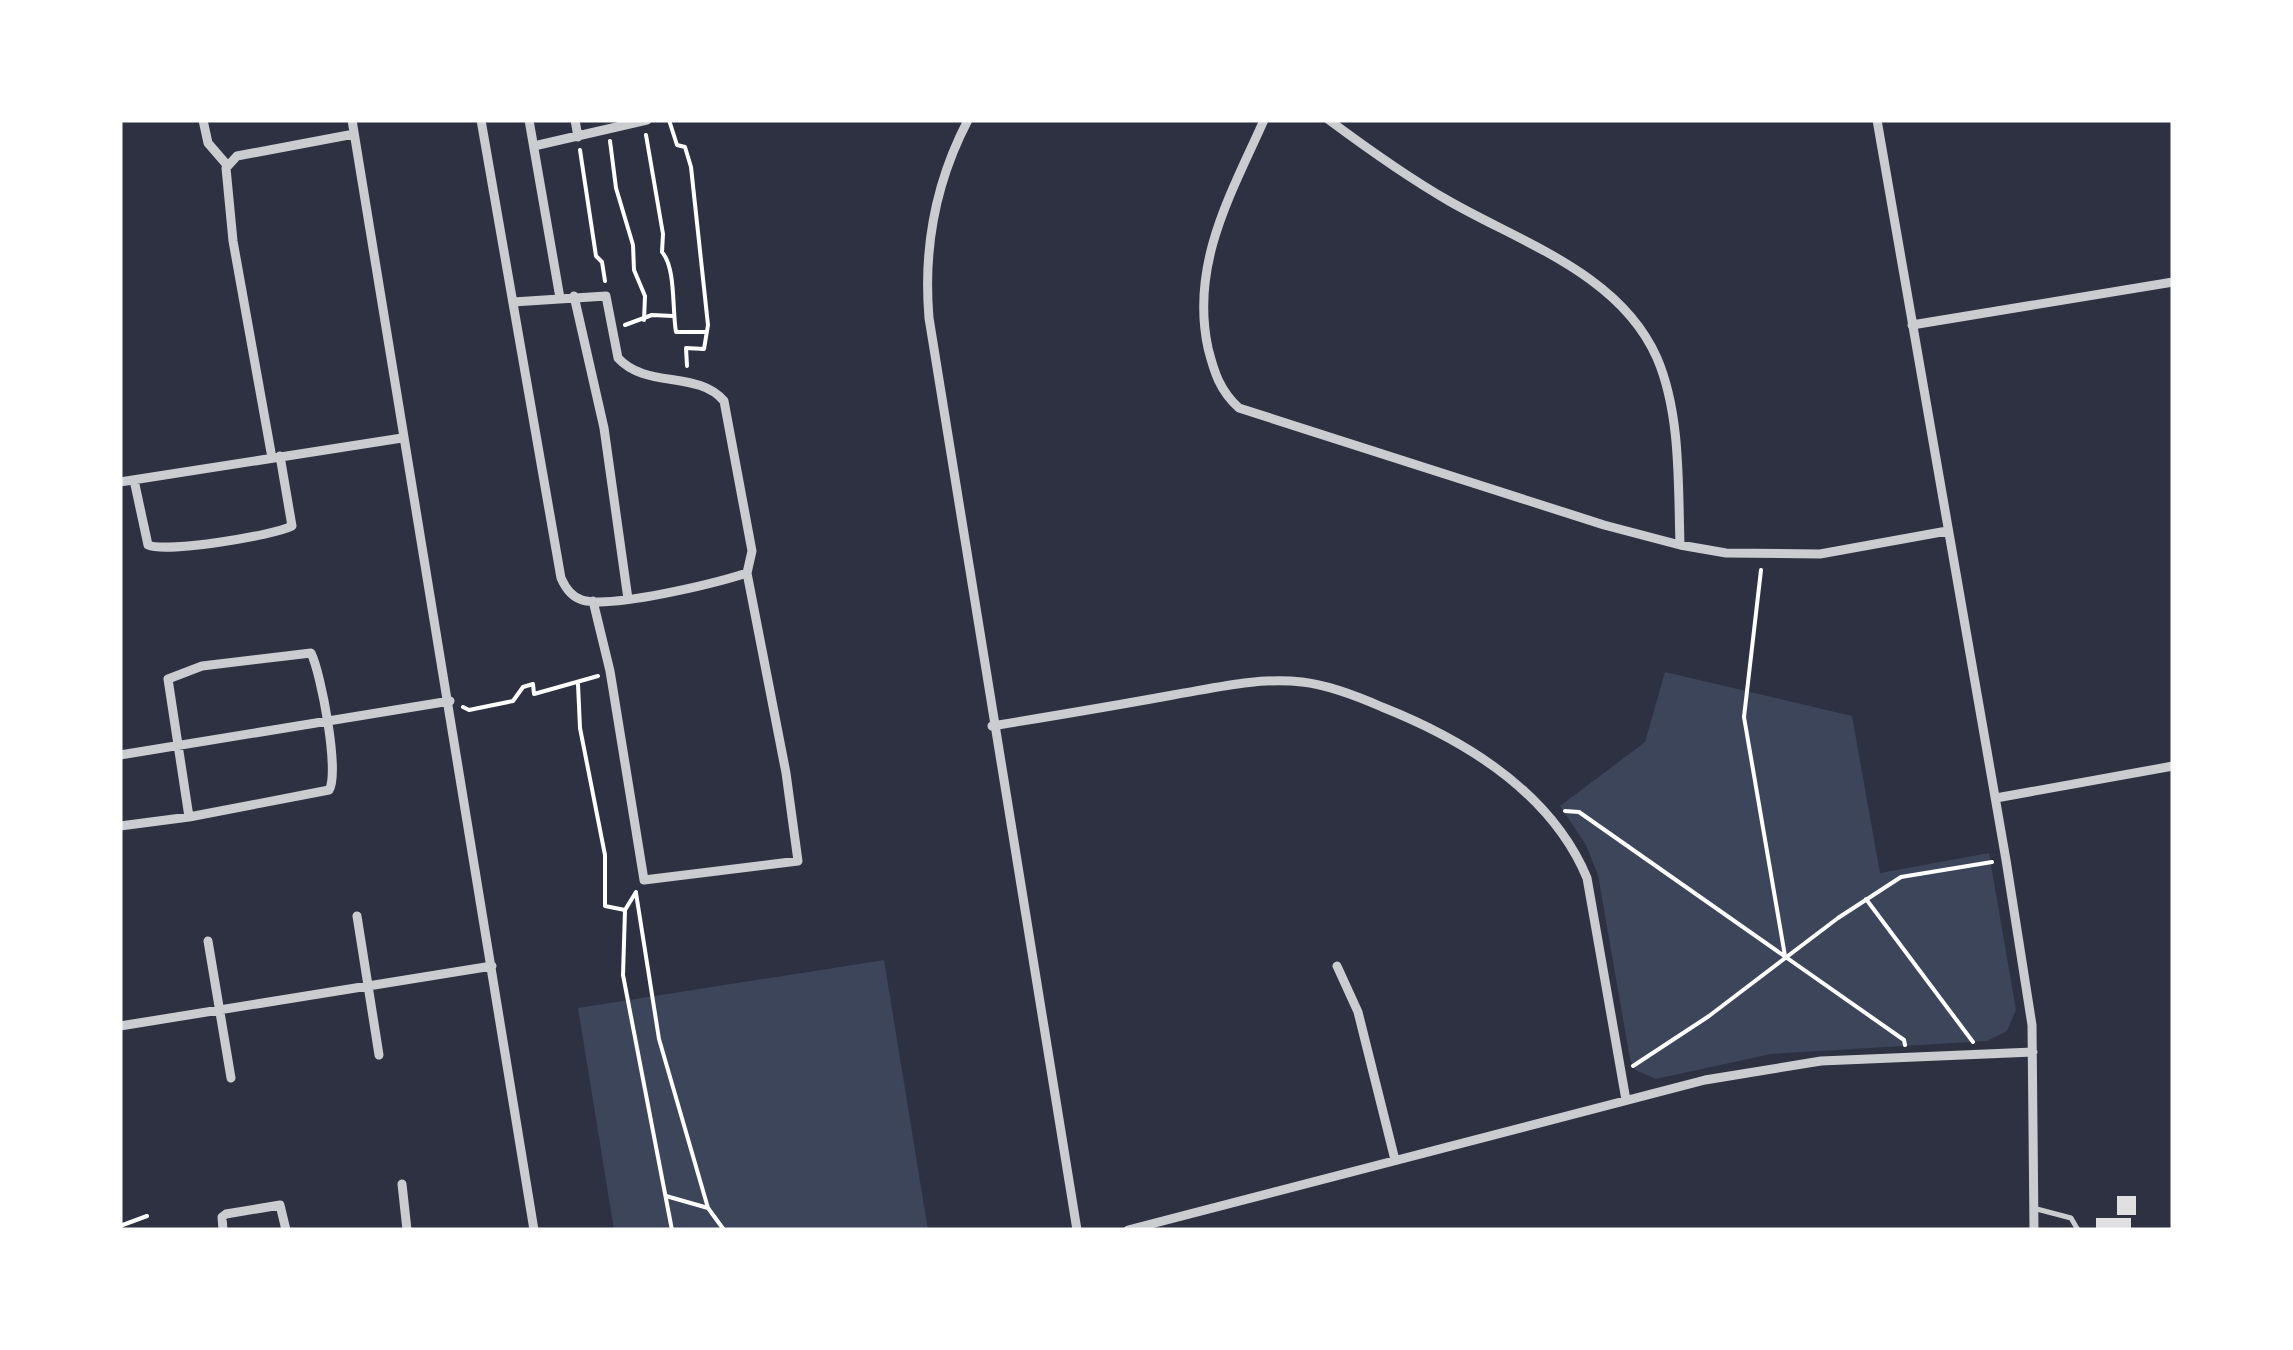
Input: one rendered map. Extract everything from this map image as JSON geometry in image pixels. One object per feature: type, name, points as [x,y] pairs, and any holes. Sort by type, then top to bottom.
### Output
[{"type":"street","points":[[134,480],[148,545],[156,548],[210,544],[292,526],[233,241],[227,166],[208,143],[203,120]]},
{"type":"street","points":[[352,120],[402,438],[450,701],[532,1230]]},
{"type":"street","points":[[481,120],[561,578],[574,595],[594,602],[628,599],[747,573]]},
{"type":"street","points":[[529,120],[560,298]]},
{"type":"street","points":[[575,120],[578,137]]},
{"type":"street","points":[[534,146],[578,137],[608,124],[646,120]]},
{"type":"street","points":[[968,120],[944,173],[936,202],[926,289],[992,726],[1077,1230]]},
{"type":"street","points":[[1264,120],[1219,220],[1207,258],[1202,300],[1206,340],[1213,370],[1227,398],[1258,416],[1604,525],[1680,545],[1763,555],[1820,554],[1947,532]]},
{"type":"street","points":[[1329,120],[1448,200],[1574,268],[1630,314],[1656,354],[1667,386],[1680,545]]},
{"type":"street","points":[[1877,120],[2032,1024],[2034,1230]]},
{"type":"street","points":[[227,166],[237,156],[354,134]]},
{"type":"street","points":[[1912,325],[2173,282]]},
{"type":"street","points":[[574,296],[604,428],[625,556],[628,599]]},
{"type":"street","points":[[513,302],[606,296],[618,358],[624,365],[658,378],[714,389],[724,401],[752,551],[747,573],[786,773],[798,861],[644,880],[610,671],[594,602]]},
{"type":"street","points":[[120,482],[402,438]]},
{"type":"street","points":[[120,826],[188,817],[329,790],[334,778],[326,721],[314,658],[308,652],[202,666],[168,680],[188,817]]},
{"type":"street","points":[[992,726],[1254,681],[1304,682],[1354,696],[1464,745],[1502,772],[1541,808],[1564,834],[1587,878],[1626,1100]]},
{"type":"street","points":[[120,755],[450,701]]},
{"type":"street","points":[[1996,798],[2173,766]]},
{"type":"street","points":[[357,916],[379,1055]]},
{"type":"street","points":[[208,941],[230,1078]]},
{"type":"street","points":[[120,1026],[492,966]]},
{"type":"street","points":[[1337,966],[1358,1012],[1395,1160]]},
{"type":"street","points":[[1128,1230],[1705,1080],[1822,1062],[2033,1052]]},
{"type":"street","points":[[402,1184],[407,1230]]},
{"type":"street","points":[[223,1230],[222,1217],[226,1214],[280,1205],[286,1230]]},
{"type":"lane","points":[[2033,1208],[2071,1218],[2078,1230]]},
{"type":"path","points":[[646,120],[649,168],[663,234],[662,252],[670,262],[676,332],[706,332]]},
{"type":"path","points":[[669,120],[677,145],[685,147],[691,167],[706,332],[704,349],[686,348],[687,382]]},
{"type":"path","points":[[608,124],[616,188],[633,244],[634,270],[643,286],[644,320]]},
{"type":"path","points":[[578,137],[606,296]]},
{"type":"path","points":[[613,328],[652,315],[673,316]]},
{"type":"path","points":[[1763,555],[1744,717],[1786,958]]},
{"type":"path","points":[[450,701],[469,710],[513,701],[523,687],[532,684],[534,694],[578,684],[610,671]]},
{"type":"path","points":[[578,684],[580,728],[605,855],[605,906],[625,910]]},
{"type":"path","points":[[1541,808],[1579,812],[1904,1040],[1910,1057]]},
{"type":"path","points":[[1620,1068],[1637,1066],[1901,877],[2006,860]]},
{"type":"path","points":[[644,880],[625,910],[624,975],[672,1230]]},
{"type":"path","points":[[636,893],[659,1039],[708,1208],[724,1230]]},
{"type":"path","points":[[1866,899],[1982,1053]]},
{"type":"path","points":[[666,1196],[708,1208]]},
{"type":"path","points":[[120,1226],[146,1216]]},
{"type":"shaded area","points":[[1665,672],[1852,716],[1880,873],[1989,853],[2016,1010],[2007,1031],[1987,1041],[1771,1054],[1656,1079],[1635,1070],[1598,875],[1586,845],[1560,806],[1645,742]]},
{"type":"shaded area","points":[[884,960],[928,1230],[614,1230],[578,1008]]},
{"type":"building","points":[[2117,1196],[2136,1196],[2136,1215],[2117,1215]]},
{"type":"building","points":[[2096,1218],[2131,1218],[2131,1230],[2096,1230]]}]
